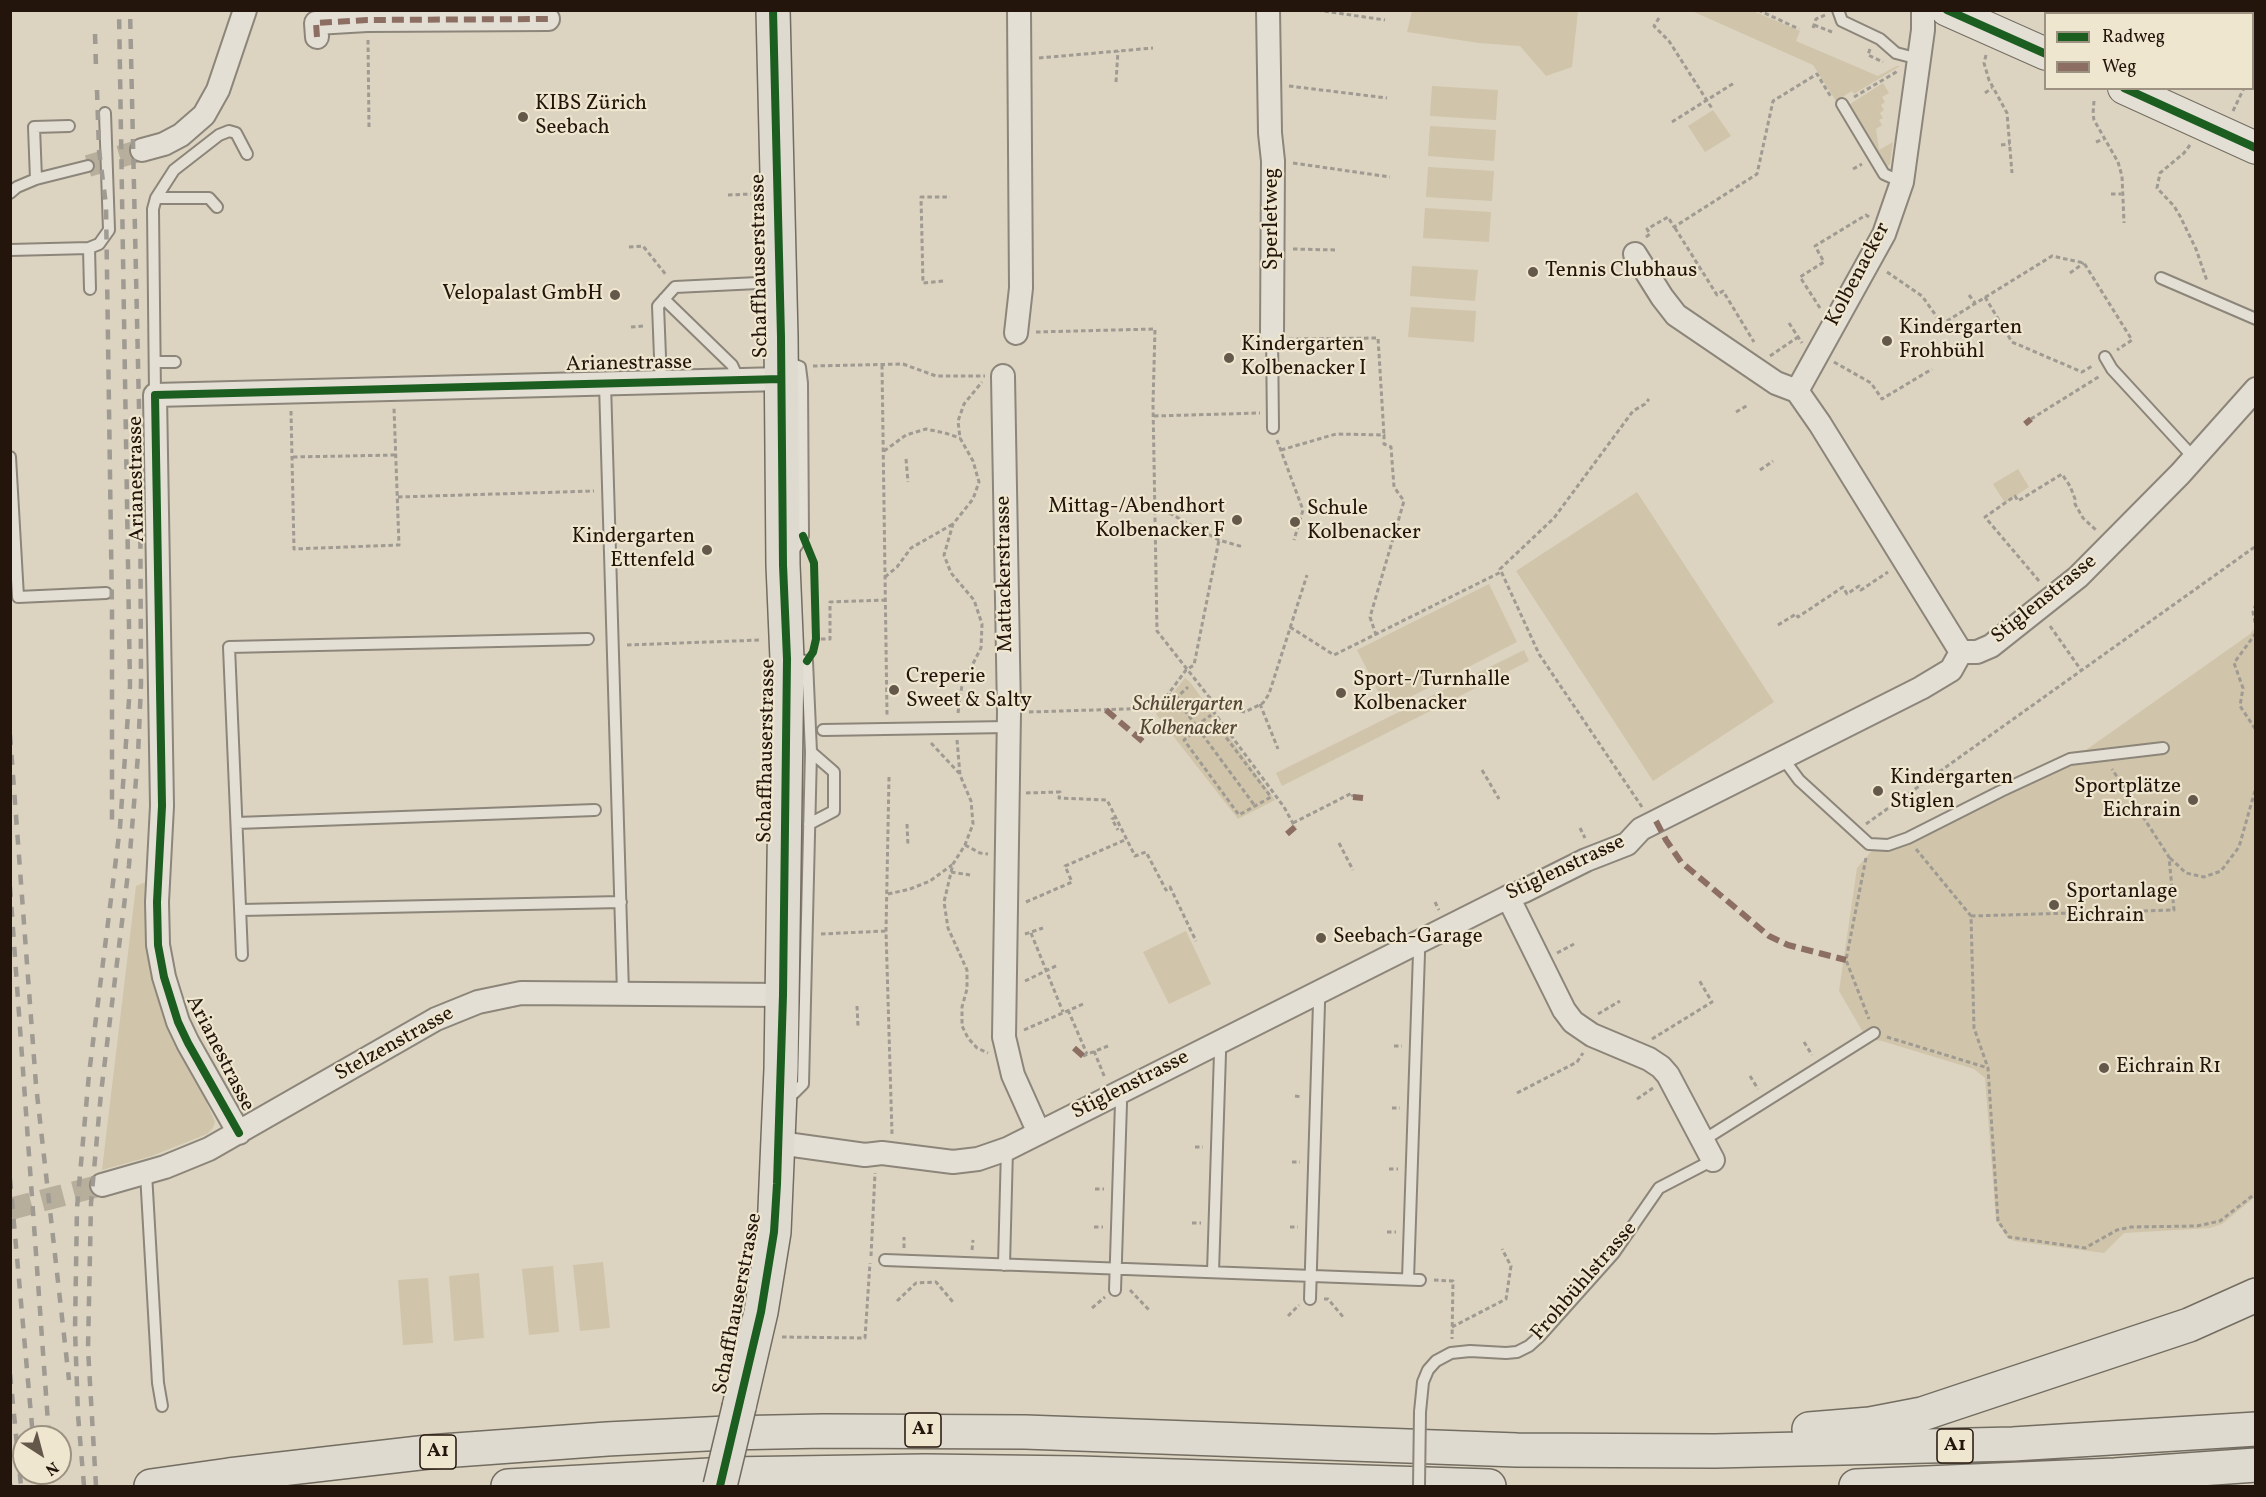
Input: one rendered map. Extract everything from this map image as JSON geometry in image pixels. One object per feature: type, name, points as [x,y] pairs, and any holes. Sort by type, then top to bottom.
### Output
[{"type":"main road","name":"Schaffhauserstrasse","points":[[720,1486],[761,1312],[774,1232],[779,1143],[783,995],[786,653],[783,565],[787,368],[773,10]]},
{"type":"main road","points":[[1947,10],[2044,53]]},
{"type":"main road","points":[[2128,90],[2256,148]]},
{"type":"main road","points":[[1653,1451],[1813,1428],[1870,1424],[1922,1414],[2189,1325],[2256,1295]]},
{"type":"main road","points":[[2189,1325],[2221,1320],[2256,1309]]},
{"type":"main road","name":"A1","points":[[151,1486],[328,1463],[526,1444],[824,1431],[1025,1432],[1495,1449],[1653,1451],[1914,1448],[2113,1439],[2256,1429]]},
{"type":"main road","name":"A1","points":[[1856,1486],[2015,1480],[2256,1465]]},
{"type":"main road","name":"A1","points":[[508,1486],[609,1479],[825,1471],[1023,1472],[1258,1482],[1489,1486]]},
{"type":"street","points":[[142,150],[164,144],[182,135],[204,115],[218,90],[245,10]]},
{"type":"street","points":[[1016,333],[1021,288],[1019,10]]},
{"type":"street","name":"Sperletweg","points":[[1268,10],[1273,161],[1272,337]]},
{"type":"street","name":"Kolbenacker","points":[[1797,391],[1884,234],[1902,182],[1912,65],[1923,30],[1923,10]]},
{"type":"street","points":[[324,23],[487,15],[548,19]]},
{"type":"street","points":[[1638,248],[1662,297],[1676,315],[1776,383],[1797,391],[1820,424],[1961,652]]},
{"type":"street","name":"Arianestrasse","points":[[239,1133],[178,1022],[164,977],[158,945],[157,902],[162,806],[155,395],[739,380],[787,368]]},
{"type":"street","name":"Mattackerstrasse","points":[[995,376],[1015,720],[1005,1037],[1013,1075],[1039,1132]]},
{"type":"street","name":"Stiglenstrasse","points":[[779,1143],[865,1155],[882,1153],[953,1162],[978,1159],[1007,1149],[1039,1132],[1111,1086],[1215,1044],[1508,897],[1586,860],[1627,844],[1641,829],[1921,688],[1951,670],[1961,652],[1977,652],[1991,646],[2078,577],[2194,459],[2256,389]]},
{"type":"street","points":[[1508,897],[1564,1010],[1573,1022],[1593,1026],[1661,1067],[1668,1075],[1707,1150]]},
{"type":"street","name":"Stelzenstrasse","points":[[102,1185],[146,1173],[201,1152],[239,1133],[436,1019],[478,1002],[520,993],[783,995]]},
{"type":"lane","points":[[1838,10],[1842,21],[1880,39],[1912,65]]},
{"type":"lane","points":[[1838,103],[1884,174],[1902,182]]},
{"type":"lane","points":[[10,250],[89,248],[99,244],[109,230],[105,113]]},
{"type":"lane","points":[[36,179],[34,127],[69,126]]},
{"type":"lane","points":[[155,395],[153,209],[156,198],[174,170],[219,135],[229,130],[236,133],[247,154]]},
{"type":"lane","points":[[10,193],[17,187],[36,179],[88,166]]},
{"type":"lane","points":[[156,198],[209,198],[217,207]]},
{"type":"lane","points":[[89,248],[90,289]]},
{"type":"lane","points":[[2161,278],[2256,319]]},
{"type":"lane","points":[[661,382],[658,306],[675,287],[758,283]]},
{"type":"lane","points":[[664,299],[732,365],[739,380]]},
{"type":"lane","name":"Sperletweg","points":[[1272,337],[1273,428]]},
{"type":"lane","points":[[2105,357],[2112,369],[2194,459]]},
{"type":"lane","points":[[155,362],[175,362]]},
{"type":"lane","points":[[605,384],[623,993]]},
{"type":"lane","points":[[10,457],[18,597],[106,593]]},
{"type":"lane","points":[[242,955],[229,647],[588,639]]},
{"type":"lane","points":[[780,1099],[794,1094],[803,1084],[811,752],[786,653]]},
{"type":"lane","points":[[824,730],[956,728],[1015,720]]},
{"type":"lane","points":[[1782,757],[1799,780],[1869,844],[1888,845],[1908,838],[2070,759],[2163,748]]},
{"type":"lane","points":[[809,824],[834,811],[834,772],[811,752]]},
{"type":"lane","points":[[237,823],[595,810]]},
{"type":"lane","points":[[241,910],[621,902]]},
{"type":"lane","points":[[885,1260],[1414,1280],[1419,953],[1415,943]]},
{"type":"lane","points":[[1310,1299],[1319,1003],[1315,993]]},
{"type":"lane","name":"Frohbühlstrasse","points":[[1451,1353],[1470,1351],[1506,1353],[1517,1352],[1529,1346],[1614,1253],[1659,1188],[1707,1150],[1874,1033]]},
{"type":"lane","points":[[1213,1272],[1220,1053],[1215,1044]]},
{"type":"lane","points":[[1111,1086],[1121,1103],[1115,1290]]},
{"type":"lane","points":[[1004,1265],[1007,1149]]},
{"type":"lane","points":[[146,1173],[158,1383],[162,1406]]},
{"type":"lane","points":[[1419,1486],[1420,1412],[1423,1382],[1428,1370],[1451,1353]]},
{"type":"path","points":[[1317,10],[1385,20]]},
{"type":"path","points":[[1758,10],[1799,29]]},
{"type":"path","points":[[1813,28],[1816,19],[1832,10]]},
{"type":"path","points":[[1659,18],[1654,26],[1669,41],[1713,110]]},
{"type":"path","points":[[367,20],[369,127]]},
{"type":"path","points":[[1019,60],[1153,48]]},
{"type":"path","points":[[1116,82],[1118,51]]},
{"type":"path","points":[[1986,53],[1984,63],[1992,88],[2007,113],[2012,173]]},
{"type":"path","points":[[1674,227],[1757,174],[1773,101],[1817,74],[1838,103],[1912,65]]},
{"type":"path","points":[[1269,83],[1387,98]]},
{"type":"path","points":[[1672,122],[1734,83]]},
{"type":"path","points":[[1985,93],[1992,88]]},
{"type":"path","points":[[2231,115],[2243,90]]},
{"type":"path","points":[[2094,101],[2092,114],[2118,162],[2122,177],[2124,223]]},
{"type":"path","points":[[2096,142],[2104,139]]},
{"type":"path","points":[[2001,145],[2010,144]]},
{"type":"path","points":[[2190,145],[2160,173],[2157,188],[2180,216],[2203,271]]},
{"type":"path","points":[[1273,161],[1390,177]]},
{"type":"path","points":[[1853,169],[1862,164]]},
{"type":"path","points":[[728,195],[756,194]]},
{"type":"path","points":[[2111,194],[2121,194]]},
{"type":"path","points":[[943,281],[922,283],[921,197],[950,197]]},
{"type":"path","points":[[1821,309],[1800,277],[1824,262],[1815,246],[1866,215],[1873,218]]},
{"type":"path","points":[[1638,248],[1650,234],[1647,229],[1668,217],[1717,295],[1723,291],[1759,350]]},
{"type":"path","points":[[629,247],[643,246],[669,278]]},
{"type":"path","points":[[1274,249],[1336,250]]},
{"type":"path","points":[[1885,271],[1922,296],[1942,324],[1975,303],[2052,256],[2084,263],[2132,340],[2082,372],[2012,342],[1985,297]]},
{"type":"path","points":[[2070,273],[2084,263]]},
{"type":"path","points":[[1969,295],[1975,303]]},
{"type":"path","points":[[1765,359],[1797,335],[1789,323]]},
{"type":"path","points":[[1016,333],[1155,329],[1157,631],[1209,697],[1232,709],[1245,712],[1260,704],[1269,694],[1307,575]]},
{"type":"path","points":[[1272,337],[1378,338],[1384,444],[1392,447],[1394,487],[1404,501],[1370,617],[1376,635]]},
{"type":"path","points":[[1832,362],[1871,382],[1882,399],[1932,369]]},
{"type":"path","points":[[787,368],[903,364],[936,376],[995,376]]},
{"type":"path","points":[[882,365],[888,729]]},
{"type":"path","points":[[2031,419],[2112,369]]},
{"type":"path","points":[[885,577],[897,567],[911,548],[953,524],[973,499],[979,482],[973,461],[960,438],[958,421],[964,404],[975,388],[995,376]]},
{"type":"path","points":[[291,392],[294,549],[399,545],[394,389]]},
{"type":"path","points":[[1648,826],[1647,815],[1539,654],[1500,569],[1554,518],[1633,411],[1649,399]]},
{"type":"path","points":[[1736,412],[1748,405]]},
{"type":"path","points":[[1154,416],[1267,412],[1304,510],[1294,540]]},
{"type":"path","points":[[884,451],[906,435],[926,429],[960,438]]},
{"type":"path","points":[[1281,450],[1336,434],[1384,435]]},
{"type":"path","points":[[292,457],[396,455]]},
{"type":"path","points":[[906,459],[908,482]]},
{"type":"path","points":[[1760,470],[1773,461]]},
{"type":"path","points":[[2040,582],[1984,517],[1997,507],[2015,496],[2018,501],[2062,474],[2070,486],[2083,518],[2103,538]]},
{"type":"path","points":[[398,497],[608,491]]},
{"type":"path","points":[[1156,506],[1219,540],[1243,547]]},
{"type":"path","points":[[953,524],[944,555],[951,573],[974,600],[982,624],[981,648],[962,685],[956,728],[960,775],[971,801],[973,824],[953,864],[944,902],[948,928],[967,970],[962,1026],[968,1038],[977,1048],[993,1054]]},
{"type":"path","points":[[1015,720],[1158,708],[1186,670],[1194,665],[1219,540]]},
{"type":"path","points":[[1855,832],[2256,546]]},
{"type":"path","points":[[1778,625],[1796,614],[1798,617],[1843,587],[1847,594],[1859,586],[1862,590],[1892,570]]},
{"type":"path","points":[[1290,627],[1334,655],[1502,572]]},
{"type":"path","points":[[821,639],[830,639],[830,602],[886,600]]},
{"type":"path","points":[[2256,604],[2253,612],[2256,627]]},
{"type":"path","points":[[2041,630],[2049,624],[2081,670]]},
{"type":"path","points":[[613,645],[786,653],[813,652],[815,628]]},
{"type":"path","points":[[2256,633],[2234,663],[2243,688],[2240,706],[2256,730]]},
{"type":"path","points":[[1175,699],[1188,687]]},
{"type":"path","points":[[1168,694],[1175,699],[1255,806]]},
{"type":"path","points":[[1209,697],[1210,707],[1284,807],[1294,825],[1352,793],[1353,796]]},
{"type":"path","points":[[1260,704],[1278,749]]},
{"type":"path","points":[[1211,716],[1271,797],[1239,814],[1184,740],[1197,728],[1211,716]]},
{"type":"path","points":[[921,728],[933,747],[960,775]]},
{"type":"path","points":[[2103,755],[2169,857],[2186,873],[2204,877],[2221,871],[2239,847],[2256,787]]},
{"type":"path","points":[[1482,770],[1499,799]]},
{"type":"path","points":[[889,777],[886,931],[893,1145]]},
{"type":"path","points":[[1022,793],[1060,792],[1059,798],[1107,800],[1135,856],[1146,852],[1166,890],[1170,887],[1196,941]]},
{"type":"path","points":[[1116,817],[1112,819],[1118,830]]},
{"type":"path","points":[[907,824],[908,846]]},
{"type":"path","points":[[1908,838],[1971,916],[1974,1028],[1988,1068],[1998,1221],[2009,1237],[2085,1248],[2117,1230],[2131,1227],[2197,1226],[2220,1221],[2256,1193]]},
{"type":"path","points":[[1017,906],[1072,882],[1065,866],[1127,839]]},
{"type":"path","points":[[1339,843],[1353,870]]},
{"type":"path","points":[[965,844],[980,853],[997,855]]},
{"type":"path","points":[[1869,844],[1846,960],[1874,1033],[1988,1068]]},
{"type":"path","points":[[1971,916],[2174,910],[2169,857]]},
{"type":"path","points":[[888,894],[930,881],[953,864]]},
{"type":"path","points":[[951,872],[970,875]]},
{"type":"path","points":[[1017,935],[1043,928]]},
{"type":"path","points":[[821,934],[886,931]]},
{"type":"path","points":[[1031,933],[1063,1012]]},
{"type":"path","points":[[1556,954],[1574,944]]},
{"type":"path","points":[[1018,984],[1058,965]]},
{"type":"path","points":[[1650,1040],[1712,1002],[1699,980]]},
{"type":"path","points":[[1517,1093],[1577,1062],[1593,1026],[1620,1001]]},
{"type":"path","points":[[1017,1033],[1083,1004]]},
{"type":"path","points":[[857,1006],[858,1026]]},
{"type":"path","points":[[1068,1010],[1085,1055],[1108,1046]]},
{"type":"path","points":[[1094,1051],[1111,1086]]},
{"type":"path","points":[[782,1337],[865,1338],[876,1165]]},
{"type":"path","points":[[1452,1327],[1506,1299],[1511,1266],[1502,1249]]},
{"type":"path","points":[[1445,1281],[1453,1281],[1451,1353]]},
{"type":"path","points":[[897,1301],[916,1283],[936,1282],[953,1302]]},
{"type":"green space","points":[[1412,11],[1578,11],[1572,67],[1546,76],[1520,46],[1479,43],[1407,32]]},
{"type":"green space","points":[[1692,11],[1753,11],[1800,31],[1796,41],[1878,76],[1900,66],[1854,94],[1852,91],[1836,101],[1813,65]]},
{"type":"green space","points":[[1883,83],[1889,93],[1882,97],[1885,102],[1881,105],[1884,110],[1880,113],[1883,118],[1879,120],[1882,125],[1876,129],[1879,150],[1893,142],[1890,164],[1886,169],[1847,106]]},
{"type":"green space","points":[[1432,86],[1498,90],[1496,120],[1430,116]]},
{"type":"green space","points":[[1713,110],[1731,136],[1705,152],[1688,126]]},
{"type":"green space","points":[[1430,126],[1496,130],[1494,161],[1428,156]]},
{"type":"green space","points":[[1428,167],[1494,171],[1492,201],[1426,197]]},
{"type":"green space","points":[[1425,208],[1491,212],[1489,242],[1423,238]]},
{"type":"green space","points":[[1412,266],[1478,270],[1475,301],[1410,296]]},
{"type":"green space","points":[[1411,307],[1476,311],[1474,342],[1408,337]]},
{"type":"green space","points":[[2018,469],[2029,487],[2005,503],[1993,484]]},
{"type":"green space","points":[[1637,492],[1774,702],[1653,781],[1516,571]]},
{"type":"green space","points":[[1489,584],[1517,642],[1387,709],[1357,650]]},
{"type":"green space","name":"Sportanlage Eichrain","points":[[2255,627],[2255,1197],[2222,1224],[2210,1228],[2124,1233],[2104,1253],[2014,1241],[2007,1237],[1996,1220],[1985,1078],[1974,1069],[1882,1041],[1867,1039],[1839,991],[1857,868],[1882,839],[1896,837],[2070,752],[2086,750],[2250,634]]},
{"type":"green space","points":[[1524,650],[1529,661],[1282,786],[1276,773]]},
{"type":"green space","name":"Schülergarten Kolbenacker","points":[[1185,678],[1275,800],[1238,819],[1156,714]]},
{"type":"green space","points":[[148,881],[190,1063],[215,1122],[207,1134],[152,1156],[102,1170],[136,886]]},
{"type":"green space","points":[[1186,931],[1211,984],[1169,1004],[1143,952]]},
{"type":"green space","points":[[603,1262],[610,1328],[580,1331],[573,1265]]},
{"type":"green space","points":[[553,1266],[559,1332],[529,1335],[522,1269]]},
{"type":"green space","points":[[479,1273],[484,1338],[454,1341],[449,1276]]},
{"type":"green space","points":[[428,1278],[433,1343],[403,1345],[398,1280]]},
{"type":"tunnel","points":[[88,166],[142,150]]},
{"type":"tunnel","points":[[10,1209],[102,1185]]},
{"type":"railway","points":[[84,1486],[78,1415],[75,1330],[77,1208],[89,1074],[120,827],[130,686],[119,10]]},
{"type":"railway","points":[[96,1486],[88,1349],[91,1203],[101,1093],[129,865],[141,684],[140,451],[130,10]]},
{"type":"railway","points":[[95,34],[96,68]]},
{"type":"railway","points":[[97,90],[99,150],[106,205],[112,609],[112,825]]},
{"type":"railway","points":[[10,735],[36,1085],[69,1380]]},
{"type":"railway","points":[[10,887],[48,1425]]},
{"type":"railway","points":[[10,1179],[32,1425]]},
{"type":"railway","points":[[10,1374],[21,1486]]},
{"type":"marked path","points":[[317,37],[316,23],[367,20],[548,19]]},
{"type":"marked path","points":[[2025,424],[2031,419]]},
{"type":"marked path","points":[[1106,710],[1147,745]]},
{"type":"marked path","points":[[1353,797],[1363,798]]},
{"type":"marked path","points":[[1656,821],[1681,862],[1769,936],[1788,945],[1846,960]]},
{"type":"marked path","points":[[1287,834],[1295,827]]},
{"type":"marked path","points":[[1074,1048],[1083,1056]]},
{"type":"cycle path","points":[[720,1486],[761,1312],[774,1232],[777,1184],[783,995],[787,659],[783,565],[781,337],[773,10]]},
{"type":"cycle path","points":[[1947,10],[2044,53]]},
{"type":"cycle path","points":[[2128,90],[2256,148]]},
{"type":"cycle path","points":[[239,1133],[178,1022],[164,977],[158,945],[157,902],[162,806],[155,395],[781,379]]},
{"type":"cycle path","points":[[803,536],[814,563],[816,639],[813,652],[807,661]]},
{"type":"place","name":"KIBS Zürich Seebach","points":[[523,117]]},
{"type":"place","name":"Tennis Clubhaus","points":[[1533,272]]},
{"type":"place","name":"Velopalast GmbH","points":[[615,295]]},
{"type":"place","name":"Kindergarten Frohbühl","points":[[1887,341]]},
{"type":"place","name":"Kindergarten Kolbenacker I","points":[[1229,358]]},
{"type":"place","name":"Mittag-/Abendhort Kolbenacker F","points":[[1237,520]]},
{"type":"place","name":"Schule Kolbenacker","points":[[1295,522]]},
{"type":"place","name":"Kindergarten Ettenfeld","points":[[707,550]]},
{"type":"place","name":"Creperie Sweet & Salty","points":[[894,690]]},
{"type":"place","name":"Sport-/Turnhalle Kolbenacker","points":[[1341,693]]},
{"type":"place","name":"Kindergarten Stiglen","points":[[1878,791]]},
{"type":"place","name":"Sportplätze Eichrain","points":[[2193,800]]},
{"type":"place","name":"Sportanlage Eichrain","points":[[2054,905]]},
{"type":"place","name":"Seebach-Garage","points":[[1321,938]]},
{"type":"place","name":"Eichrain R1","points":[[2104,1068]]}]
